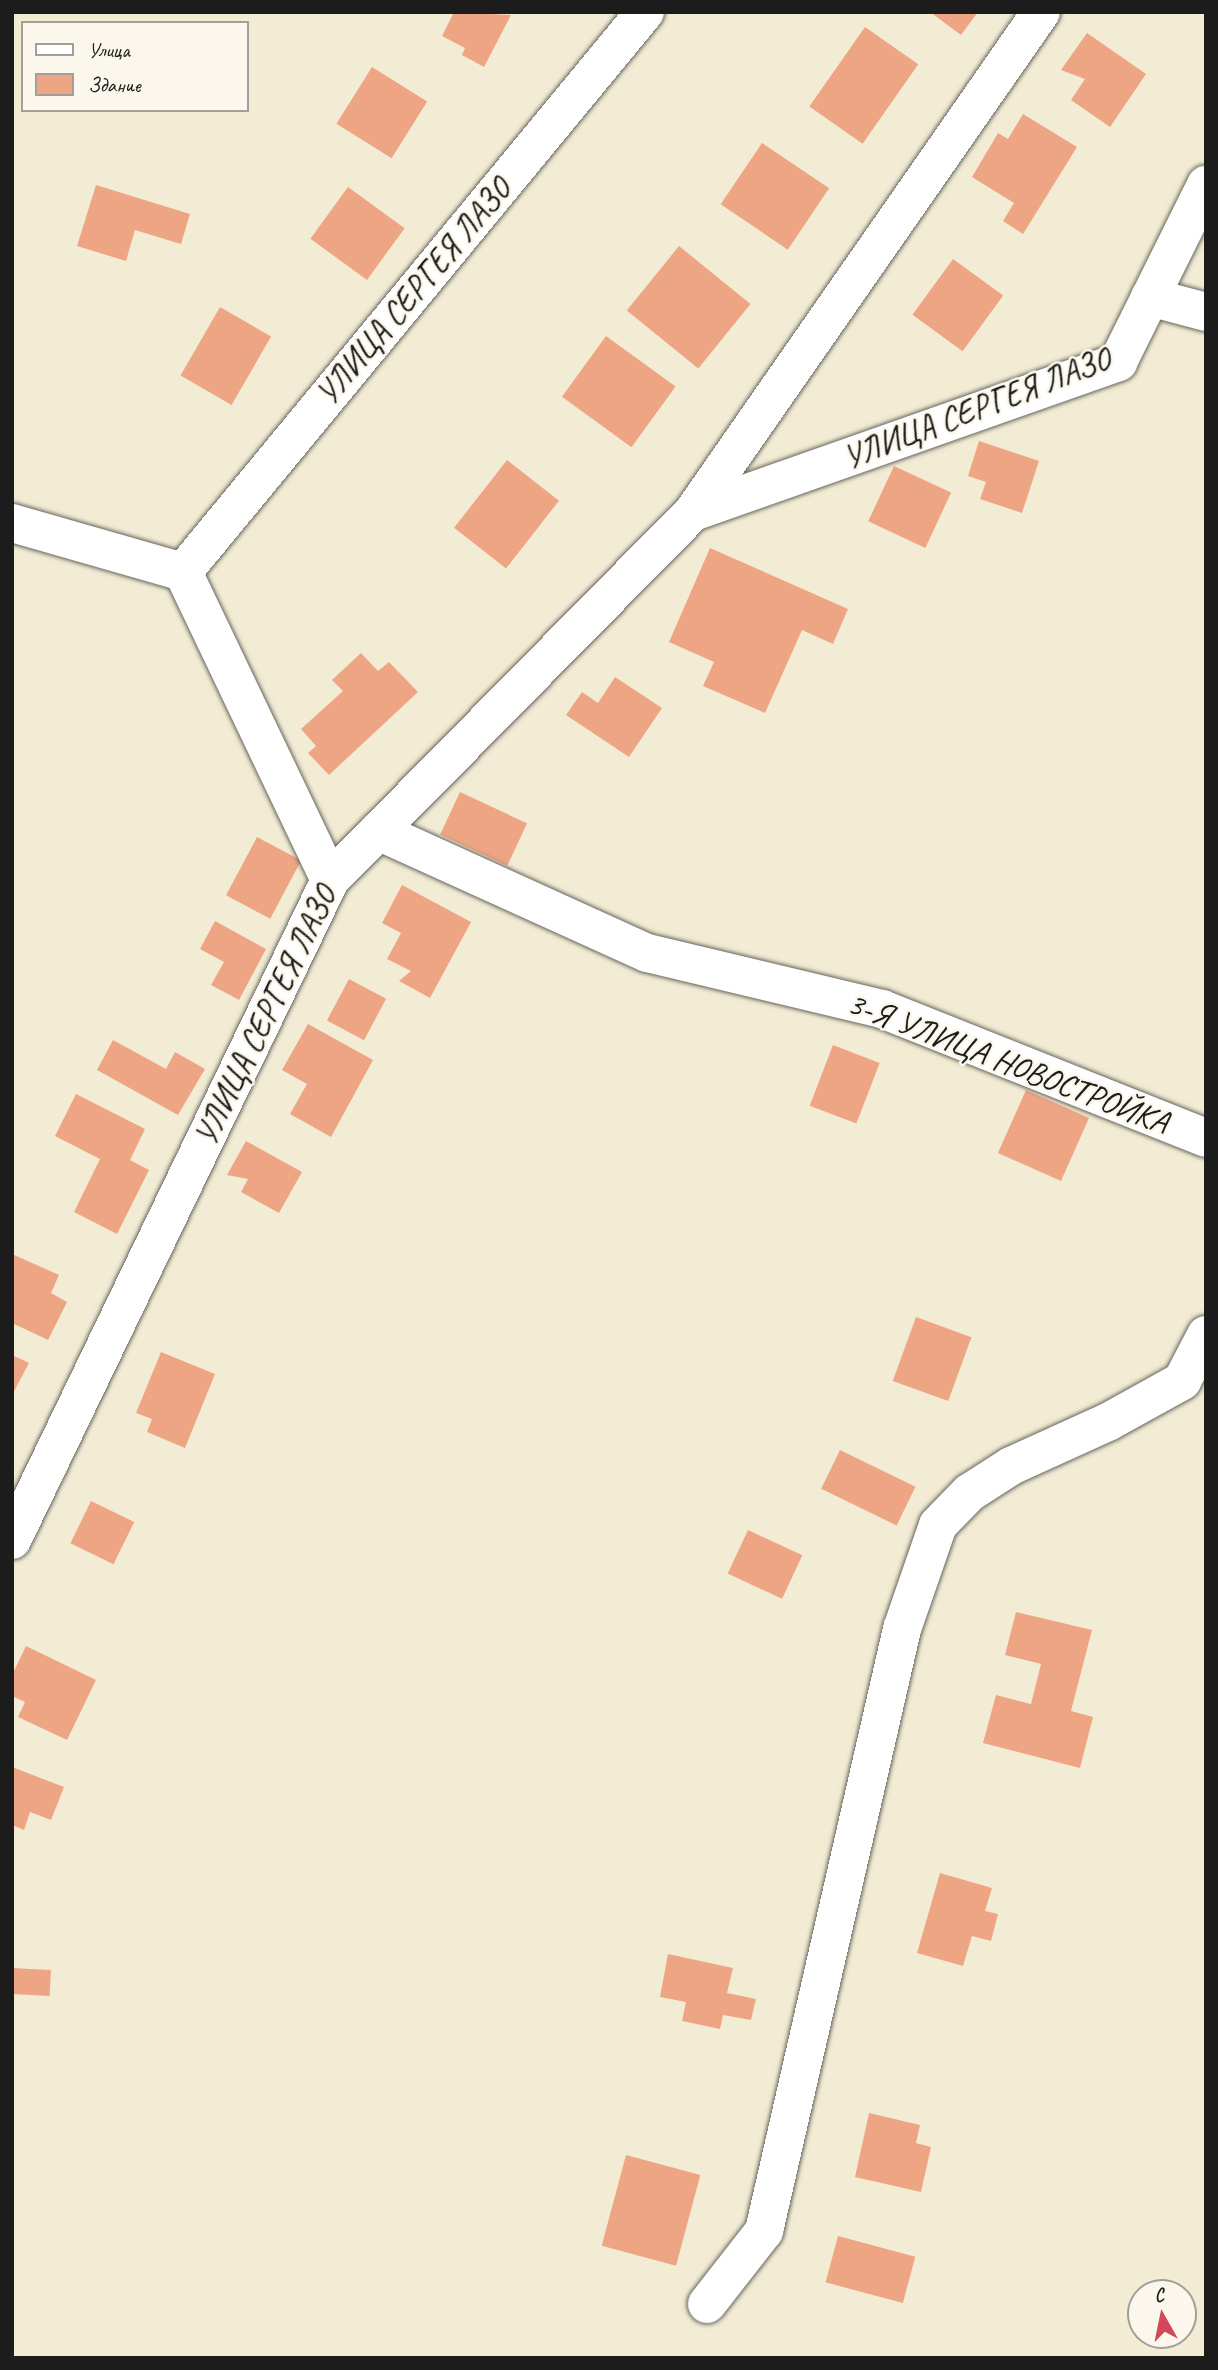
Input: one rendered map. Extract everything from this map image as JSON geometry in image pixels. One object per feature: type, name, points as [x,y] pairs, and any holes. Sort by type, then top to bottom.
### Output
[{"type":"street","name":"УЛИЦА СЕРГЕЯ ЛАЗО","points":[[183,572],[645,12]]},
{"type":"street","name":"УЛИЦА СЕРГЕЯ ЛАЗО","points":[[12,1540],[330,880],[694,512],[1041,12]]},
{"type":"street","name":"УЛИЦА СЕРГЕЯ ЛАЗО","points":[[694,512],[1118,362],[1206,185]]},
{"type":"street","points":[[1150,297],[1206,312]]},
{"type":"street","points":[[12,523],[183,572],[330,880]]},
{"type":"street","name":"3-Я УЛИЦА НОВОСТРОЙКА","points":[[378,831],[647,953],[882,1009],[1206,1138]]},
{"type":"street","points":[[707,2304],[764,2231],[902,1629],[938,1525],[969,1493],[1011,1465],[1108,1422],[1182,1381],[1206,1335]]},
{"type":"building","points":[[454,12],[511,15],[484,67],[462,55],[465,48],[442,36]]},
{"type":"building","points":[[930,12],[978,12],[961,35]]},
{"type":"building","points":[[865,27],[918,64],[863,144],[809,106]]},
{"type":"building","points":[[1087,33],[1146,74],[1110,127],[1071,100],[1085,79],[1061,70]]},
{"type":"building","points":[[372,67],[427,101],[392,158],[336,124]]},
{"type":"building","points":[[1023,114],[1077,147],[1023,234],[1003,221],[1014,203],[972,177],[998,133],[1008,139]]},
{"type":"building","points":[[762,143],[829,188],[788,250],[721,204]]},
{"type":"building","points":[[96,185],[190,214],[181,244],[135,230],[126,261],[77,246]]},
{"type":"building","points":[[348,187],[405,228],[367,280],[310,239]]},
{"type":"building","points":[[679,246],[750,304],[698,368],[627,311]]},
{"type":"building","points":[[953,259],[1003,295],[963,351],[912,315]]},
{"type":"building","points":[[220,307],[271,336],[232,405],[180,375]]},
{"type":"building","points":[[606,336],[676,387],[631,447],[562,397]]},
{"type":"building","points":[[979,441],[1039,461],[1022,513],[980,499],[986,482],[968,476]]},
{"type":"building","points":[[507,460],[559,501],[506,568],[454,528]]},
{"type":"building","points":[[894,466],[951,493],[925,548],[868,521]]},
{"type":"building","points":[[710,548],[848,609],[833,644],[802,630],[765,713],[703,686],[714,662],[669,642]]},
{"type":"building","points":[[361,653],[378,671],[389,662],[418,692],[329,775],[308,753],[316,746],[301,729],[343,691],[332,680]]},
{"type":"building","points":[[615,677],[662,708],[629,757],[566,715],[582,692],[598,703]]},
{"type":"building","points":[[460,792],[527,823],[507,866],[440,835]]},
{"type":"building","points":[[257,837],[301,860],[270,919],[226,895]]},
{"type":"building","points":[[402,885],[471,922],[430,998],[399,981],[411,971],[387,959],[401,933],[382,923]]},
{"type":"building","points":[[215,921],[266,949],[239,1000],[211,985],[224,962],[200,949]]},
{"type":"building","points":[[349,979],[386,999],[364,1040],[327,1020]]},
{"type":"building","points":[[308,1024],[373,1060],[331,1137],[290,1114],[307,1084],[282,1070]]},
{"type":"building","points":[[113,1040],[166,1069],[175,1052],[205,1069],[178,1115],[97,1070]]},
{"type":"building","points":[[833,1045],[880,1063],[856,1124],[810,1106]]},
{"type":"building","points":[[1026,1090],[1089,1118],[1061,1181],[998,1153]]},
{"type":"building","points":[[76,1094],[145,1129],[130,1160],[149,1170],[117,1234],[74,1212],[100,1159],[55,1136]]},
{"type":"building","points":[[246,1141],[302,1172],[279,1213],[241,1192],[248,1179],[227,1175]]},
{"type":"building","points":[[12,1254],[59,1275],[51,1293],[67,1302],[48,1340],[12,1323]]},
{"type":"building","points":[[916,1317],[971,1337],[948,1401],[893,1381]]},
{"type":"building","points":[[161,1352],[215,1374],[185,1448],[147,1432],[152,1419],[136,1413]]},
{"type":"building","points":[[12,1355],[29,1363],[12,1395]]},
{"type":"building","points":[[840,1450],[915,1487],[897,1525],[821,1489]]},
{"type":"building","points":[[91,1501],[134,1522],[114,1564],[70,1543]]},
{"type":"building","points":[[748,1530],[802,1555],[782,1599],[728,1574]]},
{"type":"building","points":[[1016,1612],[1092,1630],[1071,1711],[1093,1717],[1080,1768],[983,1743],[996,1695],[1031,1704],[1041,1664],[1005,1655]]},
{"type":"building","points":[[26,1646],[96,1680],[67,1740],[18,1717],[25,1702],[12,1696],[12,1675]]},
{"type":"building","points":[[12,1767],[64,1787],[51,1820],[30,1812],[24,1830],[12,1825]]},
{"type":"building","points":[[940,1873],[992,1888],[985,1911],[998,1914],[991,1941],[972,1936],[963,1966],[917,1953]]},
{"type":"building","points":[[668,1954],[733,1968],[727,1993],[756,1999],[751,2020],[723,2015],[720,2029],[682,2021],[686,2002],[660,1997]]},
{"type":"building","points":[[12,1968],[51,1970],[50,1996],[12,1994]]},
{"type":"building","points":[[869,2113],[920,2125],[916,2143],[931,2147],[921,2192],[855,2177]]},
{"type":"building","points":[[626,2155],[700,2175],[676,2266],[602,2246]]},
{"type":"building","points":[[838,2236],[915,2257],[903,2303],[826,2282]]}]
